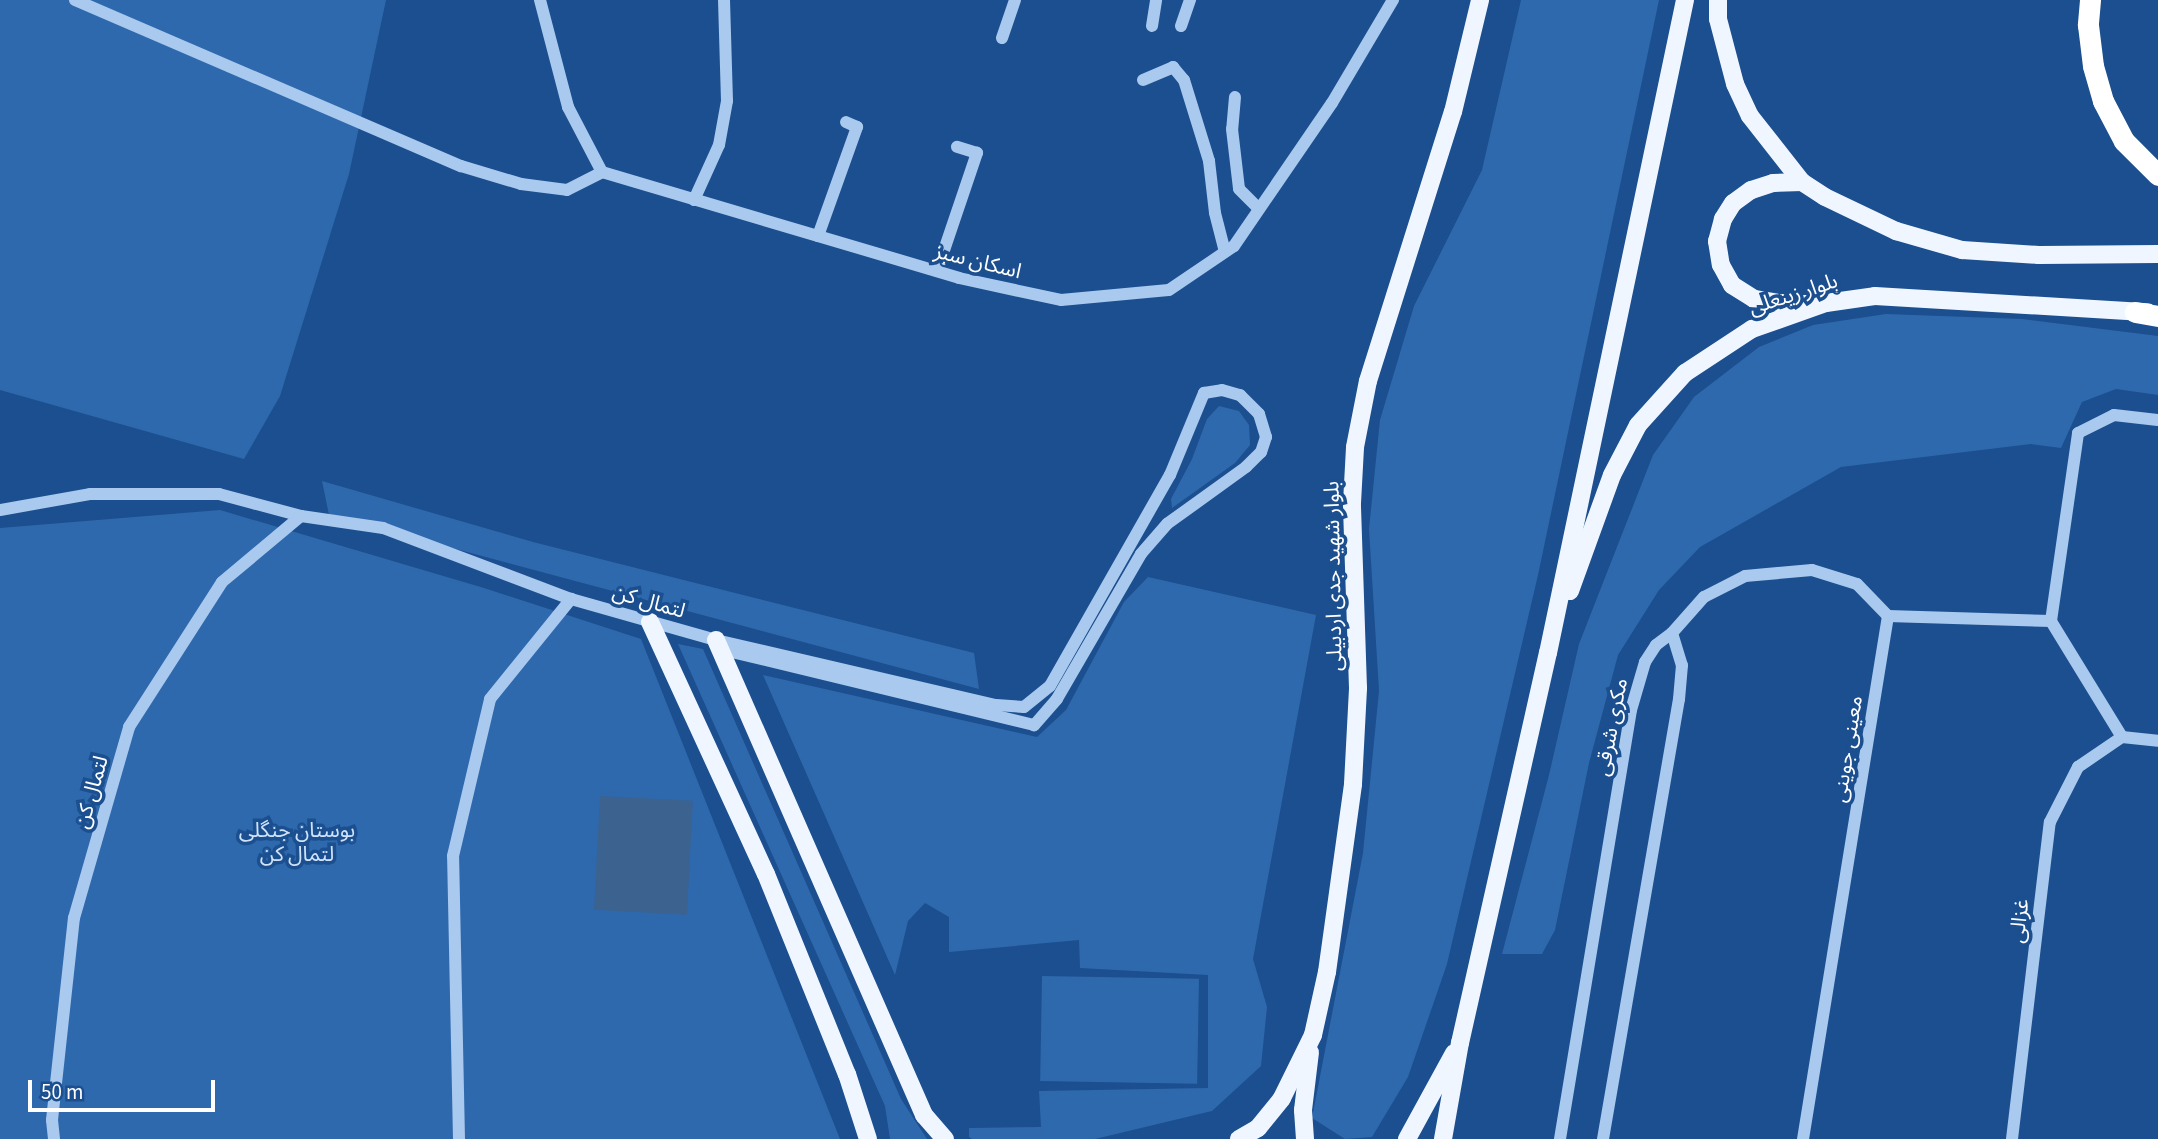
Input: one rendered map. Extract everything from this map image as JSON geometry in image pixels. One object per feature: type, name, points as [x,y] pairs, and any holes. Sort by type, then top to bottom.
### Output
[{"type":"highway","points":[[2090,0],[2088,24],[2093,66],[2103,101],[2124,141],[2158,175]]},
{"type":"highway","points":[[2135,312],[2158,314]]},
{"type":"main road","points":[[1443,1139],[1460,1042],[1548,653],[1685,0]]},
{"type":"main road","points":[[1718,0],[1718,19],[1735,84],[1750,116],[1802,182],[1873,222],[1962,250],[2039,255],[2158,254]]},
{"type":"main road","name":"بلوار شهید جدی اردبیلی","points":[[1239,1139],[1258,1128],[1282,1098],[1312,1035],[1340,894],[1353,784],[1358,688],[1352,503],[1356,447],[1368,381],[1452,112],[1475,6]]},
{"type":"main road","points":[[1802,182],[1773,183],[1751,190],[1733,203],[1723,219],[1717,241],[1721,265],[1732,285],[1754,299],[1786,304],[1826,303]]},
{"type":"main road","name":"بلوار زینعلی","points":[[1548,653],[1612,475],[1638,425],[1685,373],[1752,329],[1826,303],[1875,296],[2135,312]]},
{"type":"main road","points":[[650,622],[766,874],[847,1074],[868,1139]]},
{"type":"main road","points":[[718,644],[924,1115],[945,1139]]},
{"type":"main road","points":[[1305,1139],[1303,1110],[1312,1035]]},
{"type":"main road","points":[[1407,1139],[1460,1042]]},
{"type":"street","points":[[75,0],[461,166],[521,184],[567,190],[602,172],[568,107],[540,0]]},
{"type":"street","points":[[694,200],[719,145],[727,101],[724,0]]},
{"type":"street","points":[[1002,38],[1015,0]]},
{"type":"street","points":[[1152,26],[1156,0]]},
{"type":"street","points":[[1181,26],[1190,0]]},
{"type":"street","name":"اسکان سبز","points":[[602,172],[937,271],[1061,300],[1169,290],[1234,246],[1332,103],[1393,0]]},
{"type":"street","points":[[1143,80],[1172,67],[1184,80],[1209,161],[1215,213],[1225,252]]},
{"type":"street","points":[[1235,97],[1232,129],[1239,189],[1259,209]]},
{"type":"street","points":[[818,236],[857,127],[846,122]]},
{"type":"street","points":[[937,271],[977,153],[957,147]]},
{"type":"street","points":[[1222,390],[1240,395],[1259,414],[1266,437],[1261,452],[1246,467],[1167,524],[1141,554],[1057,699],[1034,725],[718,644],[996,705],[1024,707],[1050,687],[1170,475],[1204,393],[1222,390]]},
{"type":"street","points":[[2158,420],[2114,415],[2078,433],[2051,621],[2122,737],[2158,741]]},
{"type":"street","name":"لتمال کن","points":[[0,510],[90,494],[219,494],[301,516],[383,528],[571,599],[718,644]]},
{"type":"street","name":"لتمال کن","points":[[54,1139],[52,1120],[75,918],[129,727],[222,582],[301,516]]},
{"type":"street","points":[[1602,1139],[1679,699],[1682,665],[1672,633],[1704,597],[1745,576],[1812,570],[1857,584],[1888,616],[2051,621]]},
{"type":"street","points":[[459,1139],[453,856],[490,699],[571,599]]},
{"type":"street","name":"معینی جوینی","points":[[1803,1139],[1888,616]]},
{"type":"street","name":"مکری شرقی","points":[[1560,1139],[1631,710],[1645,662],[1656,645],[1672,633]]},
{"type":"street","name":"غزالی","points":[[2012,1139],[2050,822],[2078,767],[2122,737]]},
{"type":"green space","points":[[0,0],[386,0],[349,174],[280,396],[244,459],[0,390]]},
{"type":"green space","points":[[1521,0],[1659,0],[1538,575],[1447,964],[1408,1077],[1372,1137],[1345,1139],[1312,1118],[1363,853],[1379,691],[1369,529],[1380,420],[1414,306],[1482,170]]},
{"type":"green space","points":[[1886,314],[2022,319],[2158,336],[2158,395],[2116,389],[2082,402],[2061,448],[2031,444],[1841,467],[1700,547],[1659,590],[1618,655],[1589,763],[1555,930],[1542,954],[1502,954],[1549,775],[1579,644],[1653,455],[1694,397],[1759,347],[1813,325]]},
{"type":"green space","points":[[1219,406],[1239,411],[1249,425],[1250,445],[1235,463],[1172,508],[1171,499],[1192,459],[1207,419]]},
{"type":"green space","points":[[322,481],[533,542],[974,653],[979,689],[329,515]]},
{"type":"green space","name":"بوستان جنگلی لتمال کن","points":[[220,510],[484,588],[641,639],[840,1139],[0,1139],[0,528]]},
{"type":"green space","points":[[1148,577],[1316,615],[1253,959],[1267,1007],[1261,1066],[1212,1111],[1095,1139],[972,1139],[969,1137],[969,1128],[1041,1127],[1039,1091],[1208,1088],[1208,975],[1080,968],[1079,940],[949,952],[949,917],[925,903],[908,921],[895,975],[763,675],[1037,737],[1066,710],[1124,602]]},
{"type":"green space","points":[[678,644],[703,649],[901,1099],[927,1139],[890,1139],[885,1106]]},
{"type":"green space","points":[[1042,976],[1199,979],[1197,1084],[1040,1081]]},
{"type":"shaded area","points":[[600,796],[693,801],[687,915],[594,910]]}]
